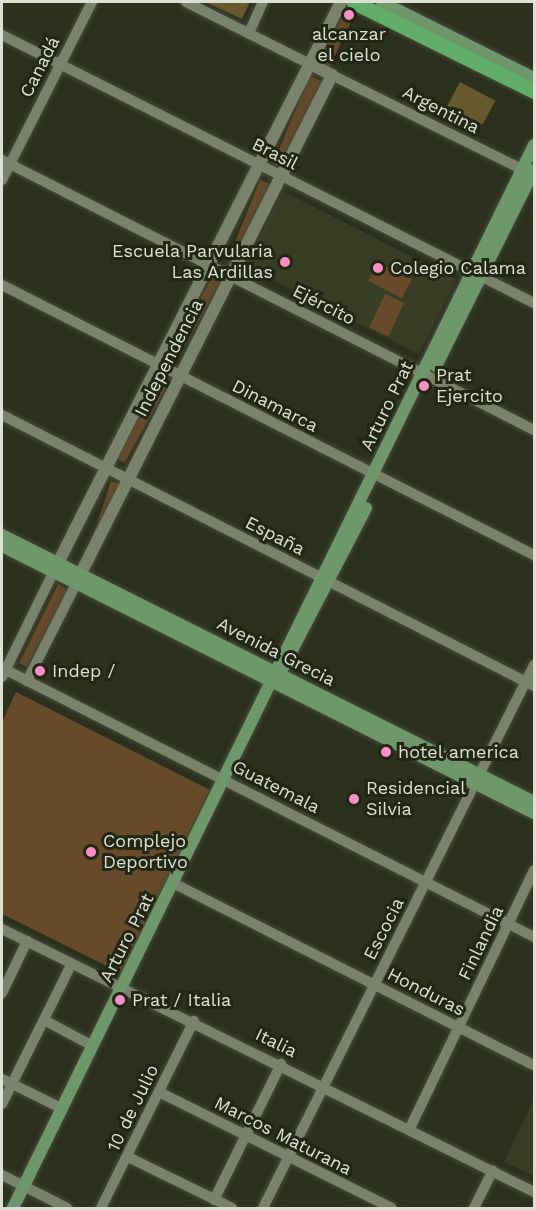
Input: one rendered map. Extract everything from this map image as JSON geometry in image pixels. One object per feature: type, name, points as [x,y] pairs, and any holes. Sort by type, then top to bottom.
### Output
[{"type":"main road","points":[[354,2],[534,91]]},
{"type":"main road","points":[[382,2],[534,78]]},
{"type":"main road","name":"Arturo Prat","points":[[13,1209],[477,274],[531,172],[534,145]]},
{"type":"main road","name":"Avenida Grecia","points":[[2,535],[78,580],[477,779],[534,813]]},
{"type":"main road","name":"Avenida Grecia","points":[[2,546],[56,568]]},
{"type":"main road","name":"Avenida Grecia","points":[[477,779],[534,802]]},
{"type":"street","name":"Canadá","points":[[2,180],[6,162],[92,2]]},
{"type":"street","points":[[186,2],[332,75]]},
{"type":"street","points":[[249,33],[263,2]]},
{"type":"street","name":"Independencia","points":[[3,671],[341,2]]},
{"type":"street","name":"Brasil","points":[[2,35],[534,303]]},
{"type":"street","name":"Independencia","points":[[27,681],[332,75]]},
{"type":"street","name":"Argentina","points":[[332,75],[531,172]]},
{"type":"street","name":"Ejército","points":[[6,162],[534,430]]},
{"type":"street","name":"Dinamarca","points":[[2,285],[534,555]]},
{"type":"street","name":"España","points":[[2,415],[531,684]]},
{"type":"street","name":"Escocia","points":[[263,1209],[477,779],[531,684],[534,665]]},
{"type":"street","name":"Guatemala","points":[[3,671],[225,780],[534,937]]},
{"type":"street","name":"Finlandia","points":[[410,1128],[534,870]]},
{"type":"street","name":"Honduras","points":[[175,884],[534,1065]]},
{"type":"street","name":"Italia","points":[[2,929],[324,1085],[534,1192]]},
{"type":"street","points":[[2,993],[27,941]]},
{"type":"street","points":[[2,1104],[7,1081],[44,1020],[72,963]]},
{"type":"street","points":[[44,1020],[93,1046]]},
{"type":"street","name":"10 de Julio","points":[[101,1209],[194,1021]]},
{"type":"street","points":[[214,1200],[281,1064]]},
{"type":"street","points":[[7,1081],[63,1109]]},
{"type":"street","name":"Marcos Maturana","points":[[159,1092],[392,1209]]},
{"type":"street","points":[[128,1157],[232,1209]]},
{"type":"street","points":[[474,1209],[494,1170]]},
{"type":"street","points":[[2,1175],[67,1209]]},
{"type":"shaded area","points":[[342,17],[351,22],[329,68],[318,62]]},
{"type":"shaded area","points":[[310,76],[322,81],[284,169],[272,164]]},
{"type":"shaded area","points":[[260,180],[270,184],[238,263],[228,259]]},
{"type":"shaded area","name":"Colegio Calama","points":[[283,191],[457,280],[419,354],[245,266]]},
{"type":"shaded area","points":[[378,262],[412,280],[402,298],[368,281]]},
{"type":"shaded area","points":[[212,277],[221,282],[177,361],[168,357]]},
{"type":"shaded area","points":[[385,294],[404,303],[388,336],[369,328]]},
{"type":"shaded area","points":[[159,380],[168,385],[125,463],[116,458]]},
{"type":"shaded area","points":[[111,481],[120,484],[93,567],[84,564]]},
{"type":"shaded area","points":[[58,584],[68,590],[27,667],[19,663]]},
{"type":"shaded area","name":"Complejo Deportivo","points":[[16,692],[210,790],[123,974],[2,914],[2,722]]},
{"type":"shaded area","points":[[534,1098],[534,1176],[504,1162]]},
{"type":"building","points":[[205,2],[250,2],[242,19]]},
{"type":"building","points":[[460,82],[495,101],[483,125],[447,106]]},
{"type":"place","name":"alcanzar el cielo","points":[[349,15]]},
{"type":"place","name":"Escuela Parvularia Las Ardillas","points":[[285,262]]},
{"type":"place","name":"Colegio Calama","points":[[378,268]]},
{"type":"place","name":"Prat Ejercito","points":[[424,386]]},
{"type":"place","name":"Indep /","points":[[40,671]]},
{"type":"place","name":"hotel america","points":[[386,752]]},
{"type":"place","name":"Residencial Silvia","points":[[354,799]]},
{"type":"place","name":"Complejo Deportivo","points":[[91,852]]},
{"type":"place","name":"Prat / Italia","points":[[120,1000]]}]
